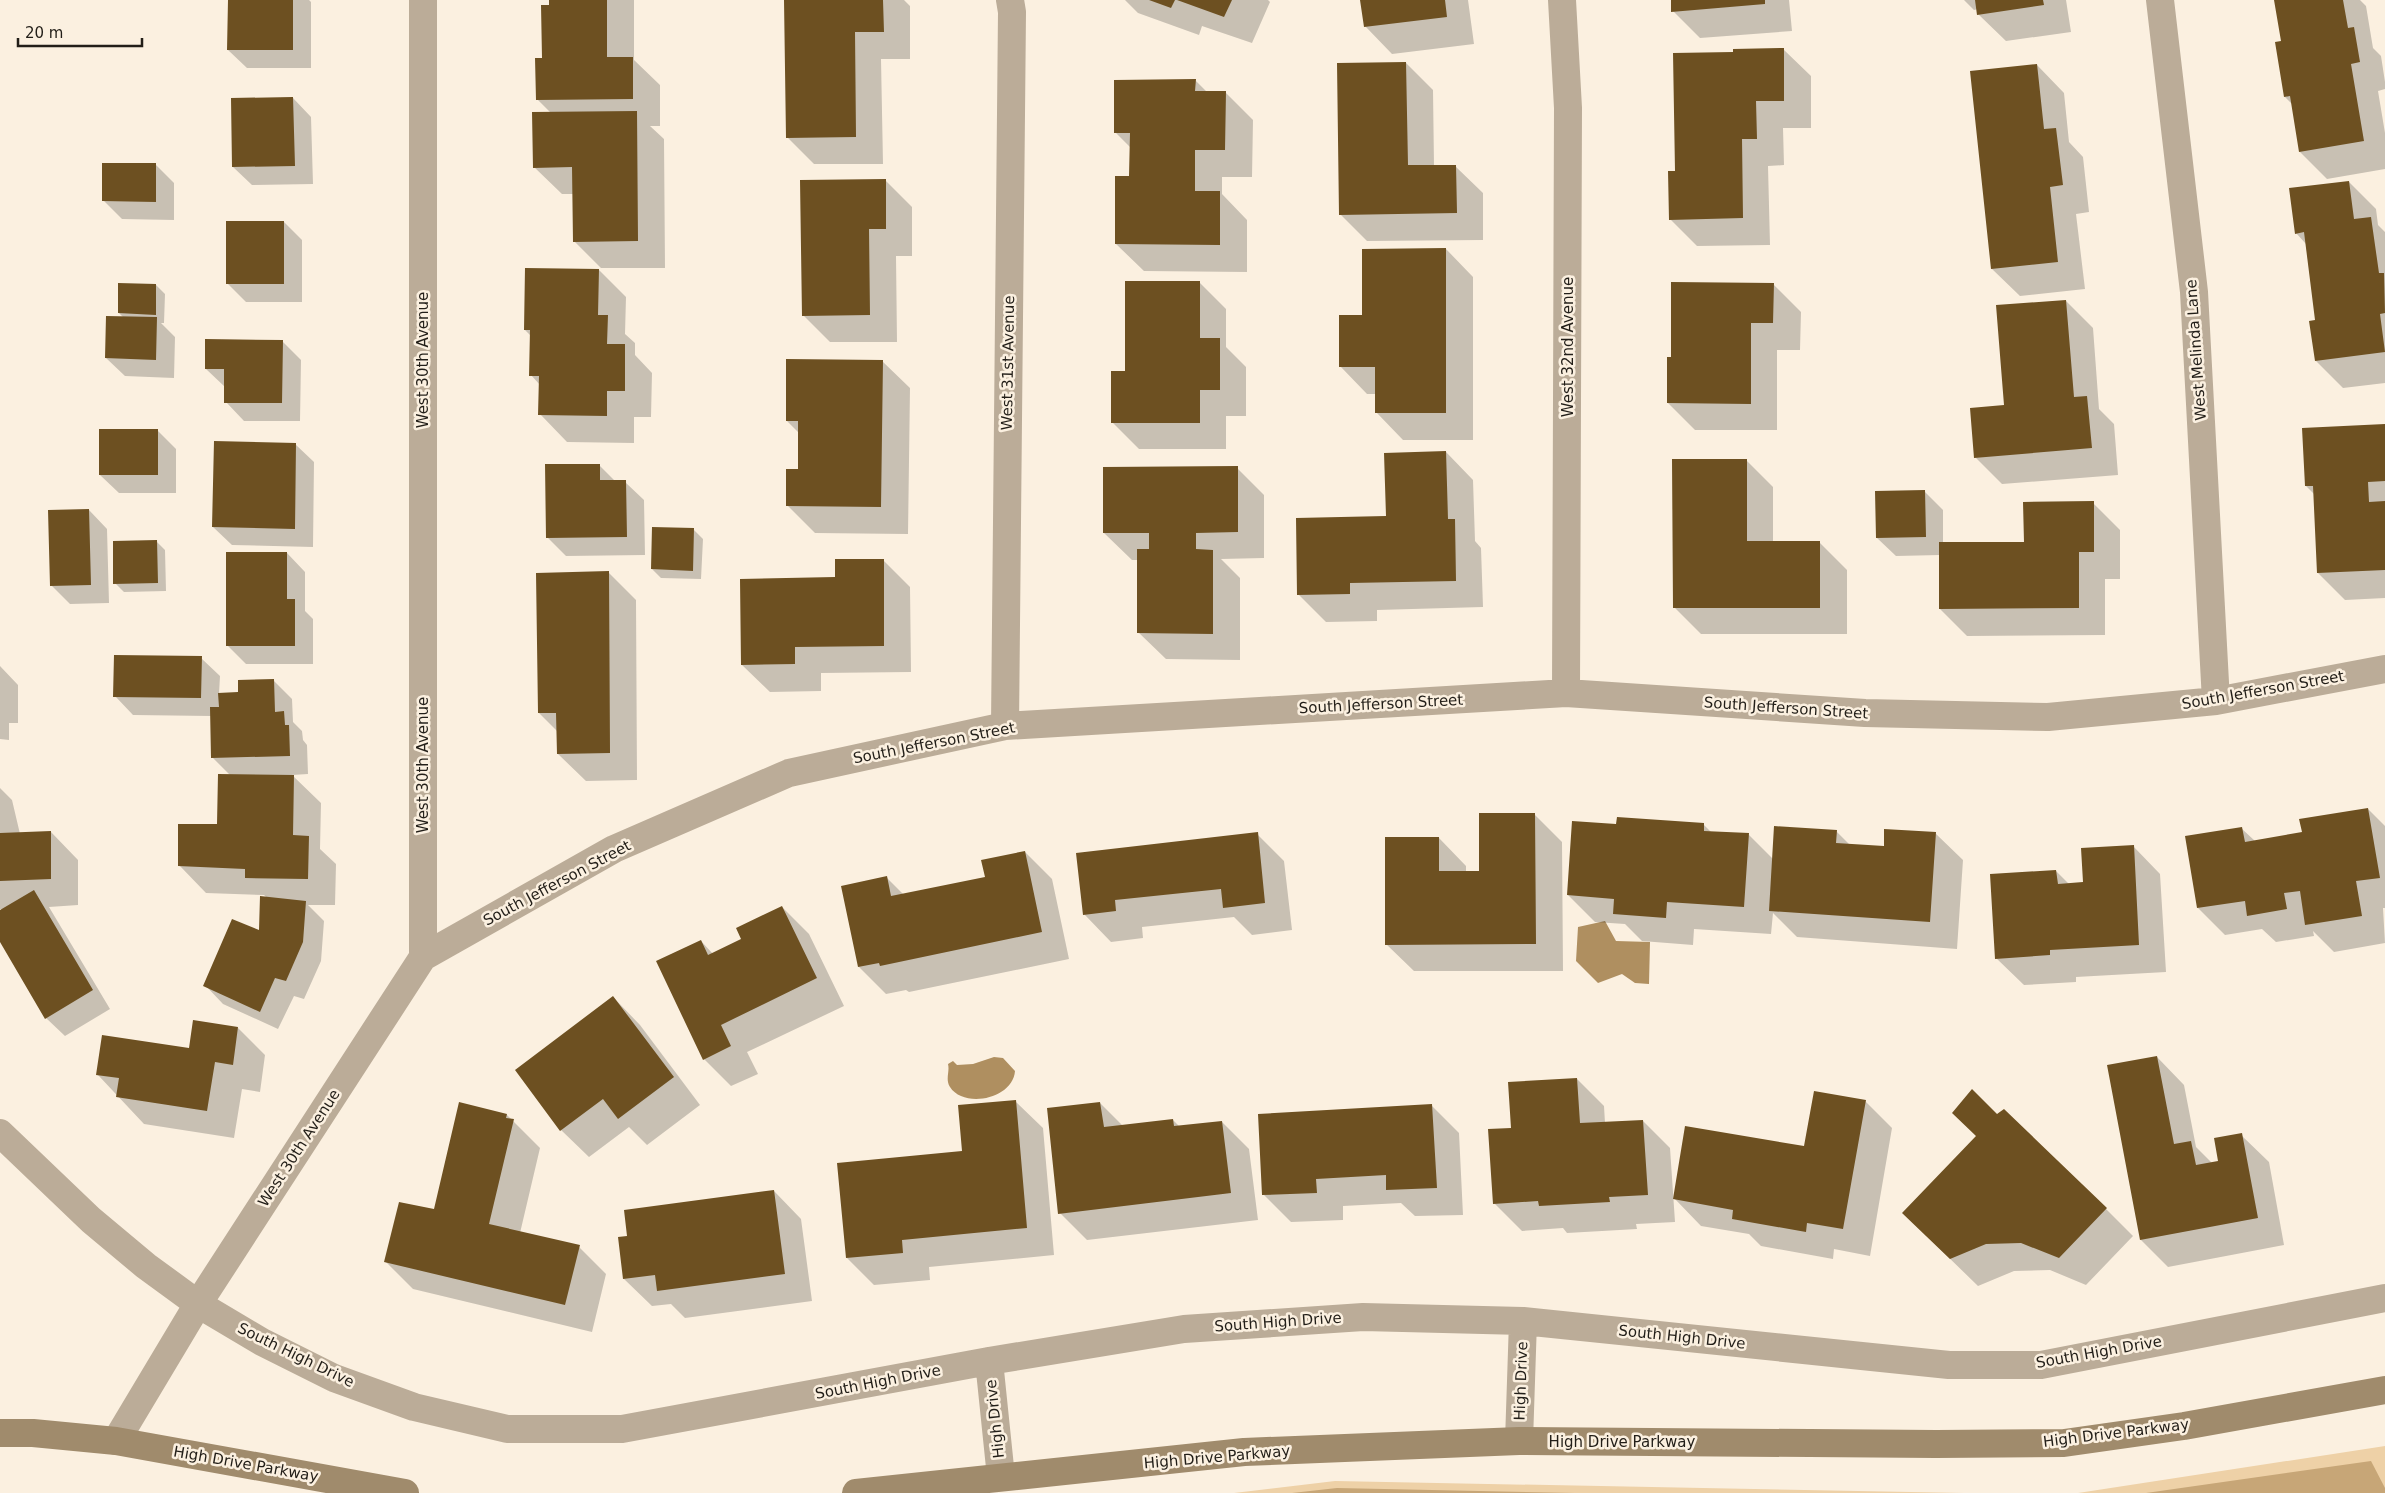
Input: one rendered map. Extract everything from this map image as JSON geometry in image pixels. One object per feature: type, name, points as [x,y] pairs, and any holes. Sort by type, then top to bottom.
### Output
[{"type":"main road","name":"High Drive Parkway","points":[[856,1493],[1244,1452],[1518,1442],[2064,1443],[2184,1426],[2385,1390]]},
{"type":"main road","points":[[0,1433],[33,1433],[116,1441]]},
{"type":"main road","name":"High Drive Parkway","points":[[116,1441],[405,1493]]},
{"type":"street","name":"West 30th Avenue","points":[[116,1441],[198,1304],[423,957],[423,0]]},
{"type":"street","name":"West 31st Avenue","points":[[1005,726],[1012,12],[1010,0]]},
{"type":"street","name":"West 32nd Avenue","points":[[1562,0],[1568,108],[1566,693]]},
{"type":"street","name":"West Melinda Lane","points":[[2160,0],[2194,292],[2216,701]]},
{"type":"street","name":"South Jefferson Street","points":[[423,957],[614,849],[789,773],[1005,726],[1566,693],[1865,713],[2048,717],[2216,701],[2385,668]]},
{"type":"street","name":"South High Drive","points":[[0,1133],[91,1220],[146,1266],[198,1304],[262,1342],[334,1378],[414,1406],[508,1429],[622,1429],[989,1361],[1184,1329],[1363,1317],[1523,1321],[1949,1365],[2041,1365],[2385,1298]]},
{"type":"street","name":"High Drive","points":[[1518,1442],[1523,1321]]},
{"type":"street","name":"High Drive","points":[[989,1361],[1001,1477]]},
{"type":"shaded area","points":[[1605,921],[1616,941],[1650,942],[1649,984],[1635,983],[1622,974],[1598,983],[1576,961],[1578,927]]},
{"type":"shaded area","points":[[994,1057],[1003,1058],[1015,1071],[1012,1081],[1006,1088],[987,1098],[976,1099],[966,1098],[957,1094],[950,1087],[948,1064],[953,1061],[957,1065],[973,1064]]},
{"type":"shaded area","points":[[2385,1446],[2385,1493],[2078,1493]]},
{"type":"shaded area","points":[[2371,1461],[2385,1488],[2385,1493],[2146,1493]]},
{"type":"shaded area","points":[[1335,1481],[1964,1493],[1234,1493]]},
{"type":"shaded area","points":[[1337,1488],[1575,1493],[1292,1493]]},
{"type":"building","points":[[228,0],[293,0],[293,50],[227,50]]},
{"type":"building","points":[[549,0],[607,0],[607,57],[633,57],[633,99],[536,100],[535,58],[542,58],[541,5],[549,5]]},
{"type":"building","points":[[784,0],[883,0],[884,32],[855,32],[856,137],[786,138]]},
{"type":"building","points":[[1149,0],[1175,0],[1171,8]]},
{"type":"building","points":[[1177,0],[1232,0],[1224,17]]},
{"type":"building","points":[[1360,0],[1445,0],[1447,17],[1364,27]]},
{"type":"building","points":[[1671,0],[1765,0],[1765,4],[1671,12]]},
{"type":"building","points":[[1975,0],[2043,0],[2044,5],[1977,15]]},
{"type":"building","points":[[2274,0],[2343,0],[2348,28],[2354,27],[2360,62],[2351,64],[2364,141],[2299,152],[2290,96],[2284,97],[2275,42],[2281,41]]},
{"type":"building","points":[[1784,48],[1784,101],[1756,101],[1757,139],[1742,139],[1743,218],[1669,220],[1668,171],[1675,171],[1673,53],[1733,52],[1733,49]]},
{"type":"building","points":[[1406,62],[1408,165],[1456,165],[1457,213],[1339,215],[1337,63]]},
{"type":"building","points":[[2037,64],[2044,129],[2056,128],[2063,185],[2050,187],[2058,262],[1991,269],[1970,71]]},
{"type":"building","points":[[1196,79],[1195,91],[1226,91],[1225,150],[1195,150],[1195,191],[1220,191],[1220,245],[1115,244],[1115,176],[1129,176],[1130,133],[1114,133],[1114,80]]},
{"type":"building","points":[[293,97],[295,166],[232,167],[231,98]]},
{"type":"building","points":[[637,111],[638,241],[573,242],[572,167],[533,168],[532,112]]},
{"type":"building","points":[[102,163],[156,163],[156,202],[102,201]]},
{"type":"building","points":[[886,179],[886,229],[869,229],[870,315],[802,316],[800,180]]},
{"type":"building","points":[[2349,181],[2354,219],[2371,217],[2379,273],[2384,273],[2385,313],[2380,314],[2385,352],[2315,361],[2309,321],[2315,320],[2304,232],[2295,234],[2289,188]]},
{"type":"building","points":[[226,221],[284,221],[284,284],[226,284]]},
{"type":"building","points":[[1446,248],[1446,413],[1375,413],[1375,367],[1339,367],[1339,315],[1362,315],[1362,249]]},
{"type":"building","points":[[525,268],[599,269],[598,315],[608,315],[607,344],[625,344],[625,391],[607,391],[607,416],[538,415],[539,376],[529,376],[530,330],[524,330]]},
{"type":"building","points":[[1125,281],[1200,281],[1200,338],[1220,338],[1220,390],[1200,390],[1200,423],[1111,423],[1111,371],[1125,371]]},
{"type":"building","points":[[1671,282],[1774,283],[1773,323],[1751,323],[1751,404],[1667,403],[1667,357],[1671,357]]},
{"type":"building","points":[[118,283],[156,284],[156,315],[118,313]]},
{"type":"building","points":[[2066,300],[2074,397],[2087,396],[2092,448],[1974,458],[1970,408],[2004,405],[1996,305]]},
{"type":"building","points":[[106,316],[157,317],[156,360],[105,358]]},
{"type":"building","points":[[205,339],[283,340],[282,403],[224,403],[224,369],[205,369]]},
{"type":"building","points":[[786,359],[883,360],[881,507],[786,506],[786,469],[798,469],[798,421],[786,421]]},
{"type":"building","points":[[2385,424],[2385,481],[2368,482],[2369,502],[2385,501],[2385,570],[2317,573],[2313,486],[2305,486],[2302,428]]},
{"type":"building","points":[[99,429],[158,429],[158,475],[99,475]]},
{"type":"building","points":[[214,441],[296,443],[295,529],[212,527]]},
{"type":"building","points":[[1446,451],[1448,519],[1455,519],[1456,581],[1350,583],[1350,594],[1297,595],[1296,518],[1386,516],[1384,453]]},
{"type":"building","points":[[1672,459],[1747,459],[1747,541],[1820,541],[1820,608],[1673,608]]},
{"type":"building","points":[[545,464],[600,464],[600,480],[626,480],[627,537],[546,538]]},
{"type":"building","points":[[1238,466],[1238,532],[1196,533],[1196,549],[1213,550],[1213,634],[1137,633],[1137,549],[1149,549],[1149,533],[1103,533],[1103,467]]},
{"type":"building","points":[[1925,490],[1926,537],[1876,538],[1875,491]]},
{"type":"building","points":[[2094,501],[2094,552],[2079,552],[2079,608],[1939,609],[1939,542],[2024,542],[2023,502]]},
{"type":"building","points":[[89,509],[91,585],[50,586],[48,510]]},
{"type":"building","points":[[652,527],[694,528],[693,571],[651,569]]},
{"type":"building","points":[[157,540],[158,583],[113,584],[113,541]]},
{"type":"building","points":[[226,552],[287,552],[287,599],[295,599],[295,646],[226,646]]},
{"type":"building","points":[[835,559],[884,559],[884,646],[795,647],[795,664],[741,665],[740,579],[835,577]]},
{"type":"building","points":[[609,571],[610,753],[557,754],[556,713],[538,713],[536,573]]},
{"type":"building","points":[[114,655],[202,656],[201,698],[113,697]]},
{"type":"building","points":[[274,679],[275,712],[284,711],[285,725],[289,725],[290,756],[211,758],[210,707],[219,707],[218,693],[238,692],[238,680]]},
{"type":"building","points":[[218,774],[294,775],[293,835],[309,836],[308,879],[245,878],[245,869],[178,866],[178,824],[217,824]]},
{"type":"building","points":[[2368,808],[2380,878],[2356,881],[2362,916],[2305,925],[2300,891],[2284,893],[2287,909],[2247,916],[2245,901],[2197,908],[2185,836],[2242,827],[2245,842],[2302,832],[2299,819]]},
{"type":"building","points":[[1479,813],[1535,813],[1536,944],[1385,945],[1385,837],[1439,837],[1439,871],[1479,871]]},
{"type":"building","points":[[1617,817],[1704,823],[1704,831],[1749,833],[1744,907],[1667,902],[1666,918],[1613,914],[1614,899],[1567,895],[1572,821],[1616,824]]},
{"type":"building","points":[[1774,826],[1837,830],[1836,843],[1884,846],[1884,829],[1936,832],[1930,922],[1769,911]]},
{"type":"building","points":[[51,831],[51,879],[0,881],[0,833]]},
{"type":"building","points":[[1258,832],[1265,903],[1223,908],[1221,889],[1115,900],[1116,911],[1083,915],[1076,853]]},
{"type":"building","points":[[2134,845],[2139,945],[2050,950],[2050,955],[1995,959],[1990,874],[2056,870],[2058,884],[2083,882],[2081,848]]},
{"type":"building","points":[[1025,851],[1042,932],[880,966],[879,963],[858,967],[841,886],[887,876],[891,896],[985,877],[981,860]]},
{"type":"building","points":[[34,890],[93,990],[45,1019],[0,942],[0,910]]},
{"type":"building","points":[[260,896],[306,901],[303,942],[286,981],[275,978],[260,1012],[203,986],[232,919],[259,930]]},
{"type":"building","points":[[782,906],[817,978],[721,1025],[731,1046],[703,1060],[656,961],[701,940],[708,955],[741,939],[736,928]]},
{"type":"building","points":[[613,996],[674,1077],[618,1119],[603,1099],[560,1131],[515,1070]]},
{"type":"building","points":[[193,1020],[238,1027],[233,1065],[215,1062],[207,1111],[116,1097],[119,1078],[96,1075],[102,1035],[189,1048]]},
{"type":"building","points":[[2157,1056],[2174,1144],[2191,1141],[2196,1165],[2218,1161],[2214,1138],[2242,1133],[2258,1218],[2140,1240],[2107,1065]]},
{"type":"building","points":[[1577,1078],[1580,1123],[1643,1120],[1648,1195],[1609,1197],[1610,1202],[1539,1206],[1538,1201],[1493,1204],[1488,1129],[1511,1128],[1508,1082]]},
{"type":"building","points":[[1972,1089],[1997,1114],[2004,1109],[2107,1208],[2059,1258],[2021,1243],[1986,1244],[1950,1259],[1902,1213],[1976,1136],[1952,1113]]},
{"type":"building","points":[[1814,1091],[1866,1100],[1843,1229],[1807,1223],[1806,1232],[1732,1219],[1733,1210],[1673,1199],[1685,1126],[1804,1146]]},
{"type":"building","points":[[1016,1100],[1027,1228],[902,1240],[903,1253],[846,1258],[837,1163],[962,1151],[958,1105]]},
{"type":"building","points":[[459,1102],[507,1114],[506,1118],[514,1119],[489,1224],[580,1245],[565,1305],[384,1262],[399,1202],[434,1209]]},
{"type":"building","points":[[1100,1102],[1104,1127],[1173,1119],[1174,1126],[1222,1121],[1231,1193],[1058,1214],[1047,1108]]},
{"type":"building","points":[[1432,1104],[1437,1188],[1386,1190],[1386,1175],[1316,1179],[1317,1193],[1262,1195],[1258,1114]]},
{"type":"building","points":[[774,1190],[785,1274],[657,1291],[655,1275],[623,1279],[618,1237],[627,1236],[624,1210]]}]
